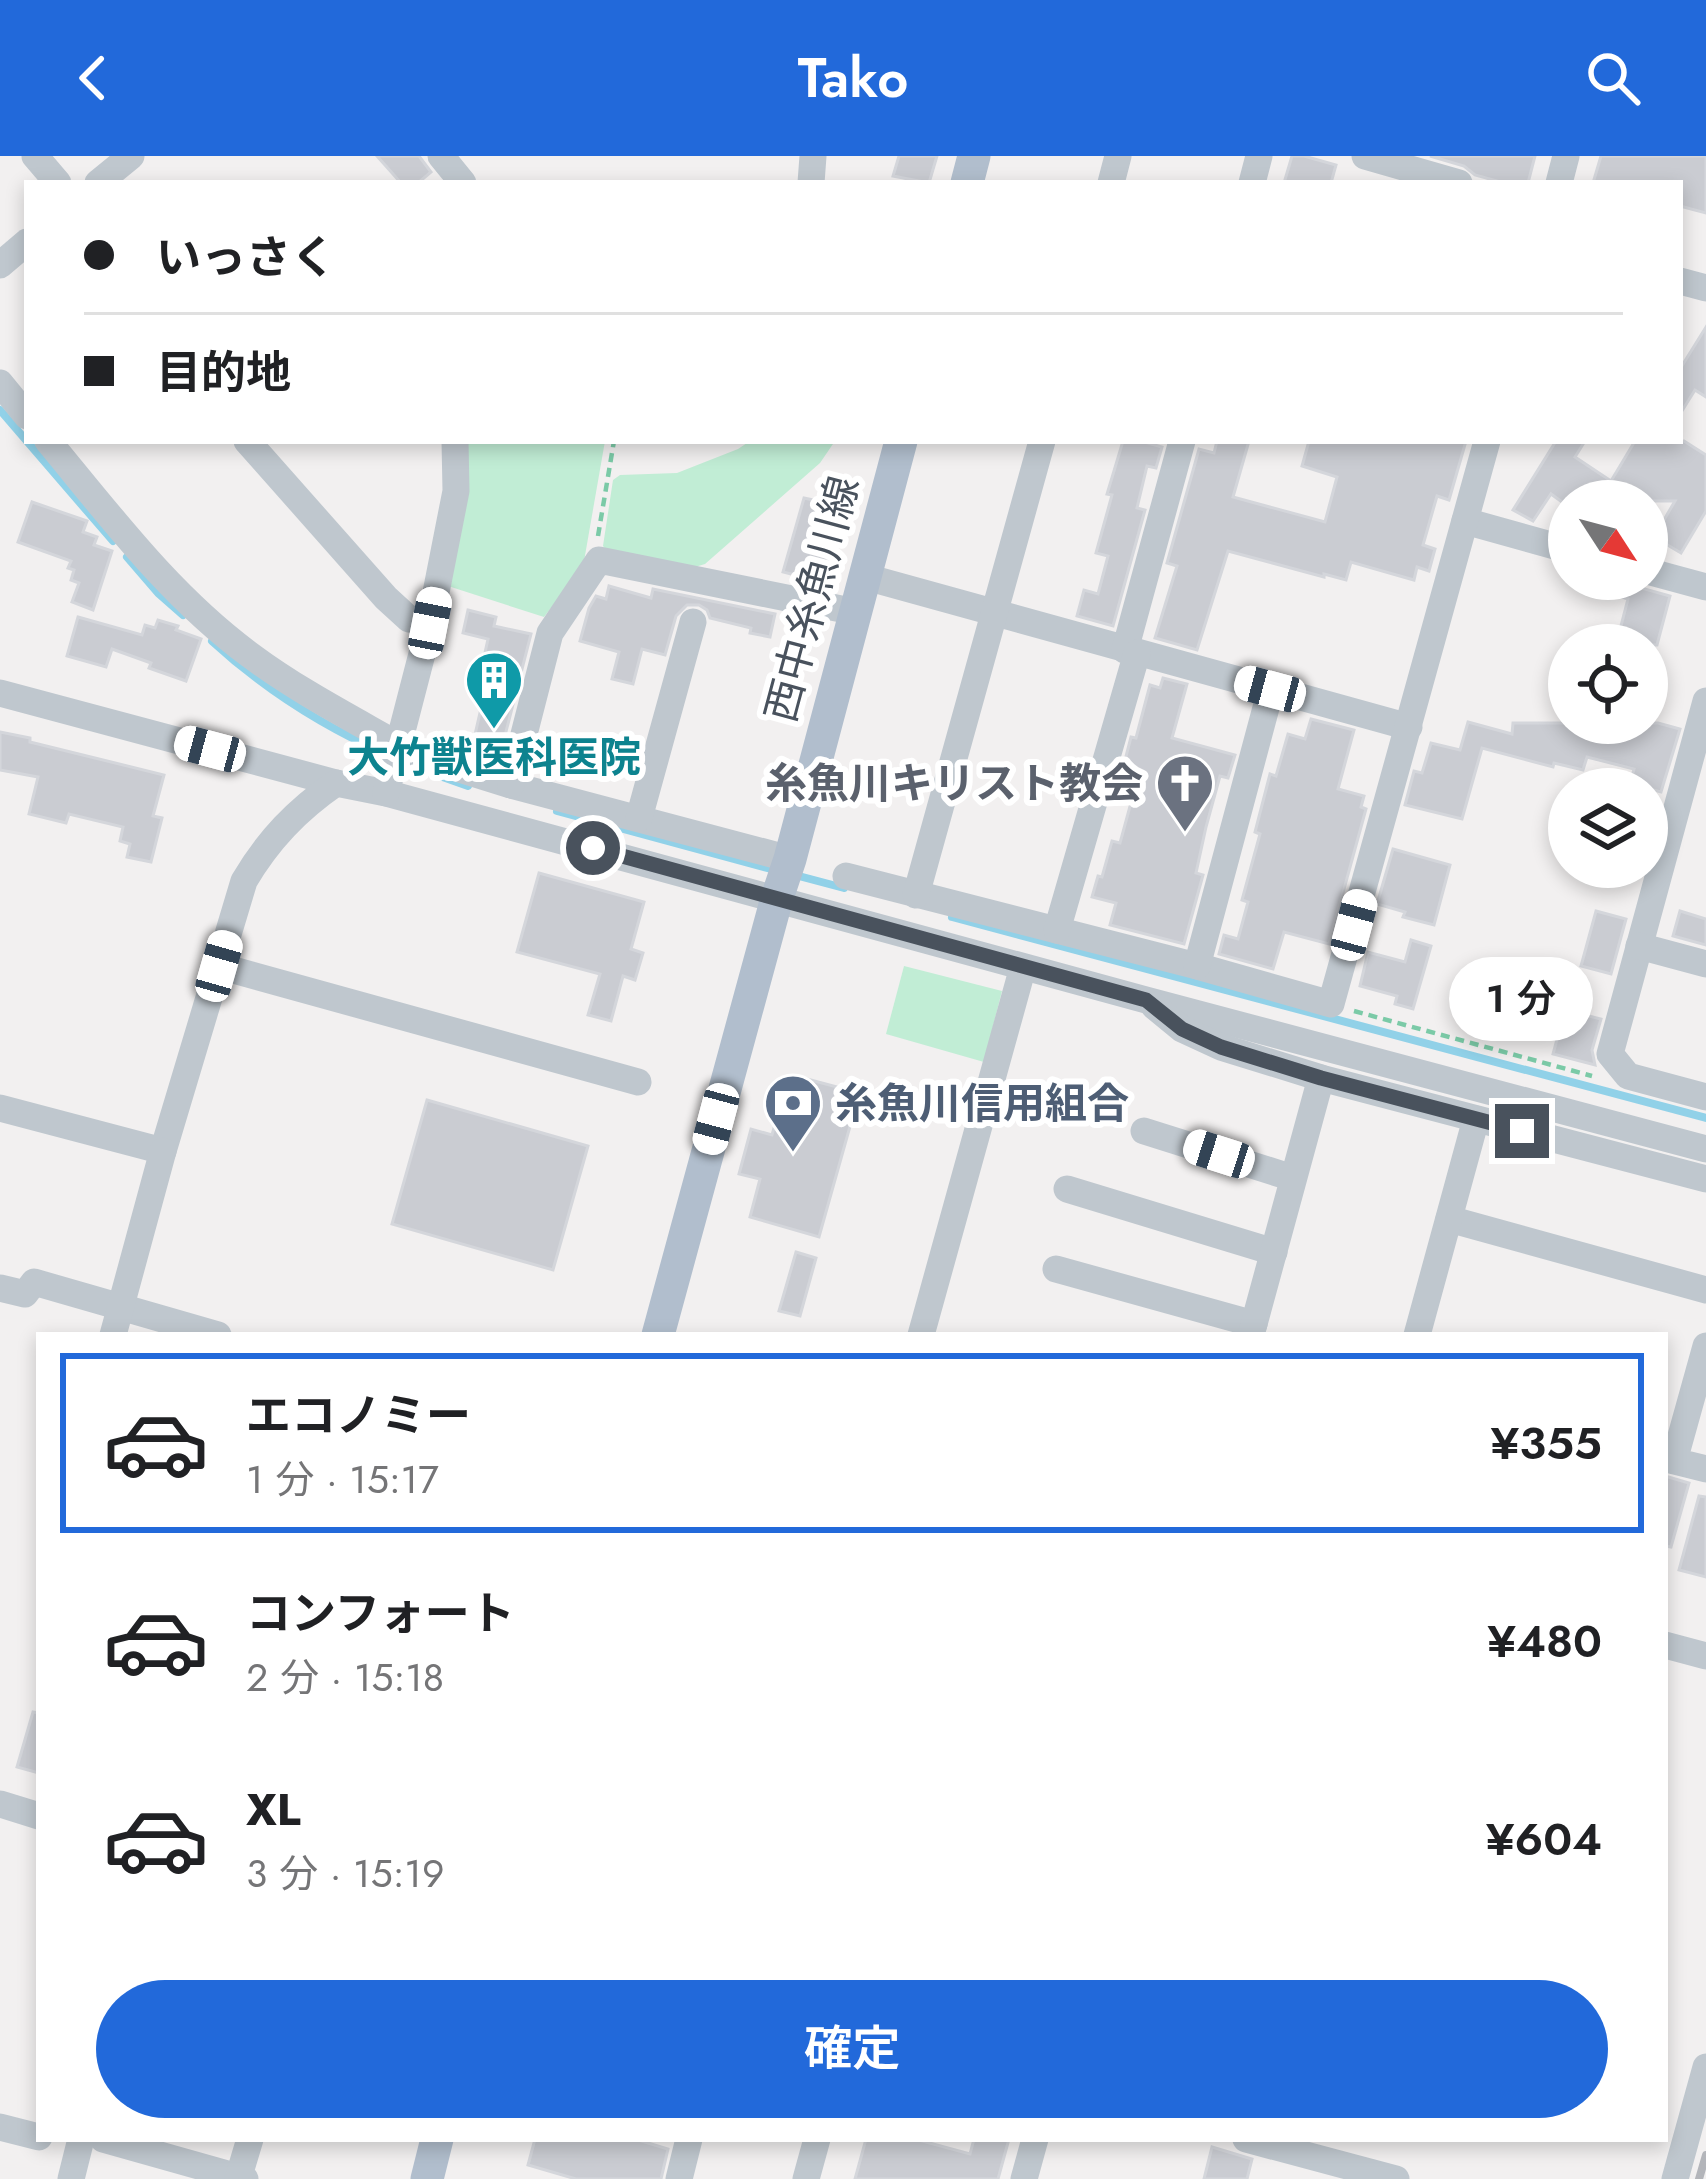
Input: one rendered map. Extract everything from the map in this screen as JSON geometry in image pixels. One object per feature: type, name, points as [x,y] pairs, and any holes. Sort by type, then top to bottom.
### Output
[{"type":"main road","name":"西中糸魚川線","points":[[659,1332],[900,444]]},
{"type":"main road","points":[[427,2179],[436,2142]]},
{"type":"street","points":[[35,156],[55,180]]},
{"type":"street","points":[[102,180],[131,156]]},
{"type":"street","points":[[441,156],[461,180]]},
{"type":"street","points":[[1365,156],[1449,180]]},
{"type":"street","points":[[0,265],[24,245]]},
{"type":"street","points":[[0,383],[24,412]]},
{"type":"street","points":[[51,444],[159,574],[209,622],[296,687],[399,748],[511,785],[790,859]]},
{"type":"street","points":[[250,444],[386,598],[409,619],[430,623]]},
{"type":"street","points":[[386,793],[430,623],[456,491],[455,444]]},
{"type":"street","points":[[916,895],[1041,444]]},
{"type":"street","points":[[1058,930],[1181,444]]},
{"type":"street","points":[[846,877],[1331,1004],[1486,444]]},
{"type":"street","points":[[1465,521],[1548,544]]},
{"type":"street","points":[[511,785],[550,633],[599,560],[856,612]]},
{"type":"street","points":[[866,577],[1409,727]]},
{"type":"street","points":[[1668,577],[1706,587]]},
{"type":"street","points":[[639,818],[693,622]]},
{"type":"street","points":[[1197,966],[1270,689]]},
{"type":"street","points":[[0,694],[1706,1148]]},
{"type":"street","points":[[1706,701],[1610,1054],[1628,1076],[1706,1097]]},
{"type":"street","points":[[117,1321],[244,881],[262,850],[300,808],[336,783]]},
{"type":"street","points":[[1639,946],[1706,964]]},
{"type":"street","points":[[219,966],[638,1082]]},
{"type":"street","points":[[922,1332],[1023,967]]},
{"type":"street","points":[[1146,1000],[1182,1029],[1221,1047],[1321,1078],[1706,1179]]},
{"type":"street","points":[[1055,1269],[1253,1329],[1321,1078]]},
{"type":"street","points":[[0,1108],[163,1151]]},
{"type":"street","points":[[1419,1332],[1476,1119]]},
{"type":"street","points":[[1144,1130],[1294,1178]]},
{"type":"street","points":[[1067,1190],[1274,1252]]},
{"type":"street","points":[[1449,1220],[1706,1290]]},
{"type":"street","points":[[0,1288],[25,1294],[34,1282],[117,1321],[196,1332]]},
{"type":"street","points":[[1706,1346],[1674,1461],[1706,1469]]},
{"type":"street","points":[[1668,1646],[1706,1656]]},
{"type":"street","points":[[0,1804],[36,1815]]},
{"type":"street","points":[[1675,2179],[1706,2067]]},
{"type":"street","points":[[0,2127],[36,2136]]},
{"type":"street","points":[[71,2179],[88,2142],[240,2178],[249,2142]]},
{"type":"street","points":[[679,2179],[688,2142]]},
{"type":"street","points":[[806,2179],[816,2142]]},
{"type":"street","points":[[1024,2179],[1034,2142]]},
{"type":"street","points":[[1266,2142],[1396,2179]]},
{"type":"path","points":[[596,549],[614,444]]},
{"type":"path","points":[[1331,1004],[1604,1079],[1622,1068]]},
{"type":"green space","points":[[468,444],[604,444],[583,567],[544,617],[448,586]]},
{"type":"green space","points":[[746,444],[833,444],[820,463],[705,564],[695,567],[607,551],[603,546],[613,480],[620,475],[677,473]]},
{"type":"green space","points":[[904,966],[1002,991],[984,1062],[886,1034]]},
{"type":"building","points":[[377,156],[419,156],[431,172],[422,180],[398,180]]},
{"type":"building","points":[[899,156],[937,156],[930,180],[893,176]]},
{"type":"building","points":[[1292,156],[1336,165],[1332,180],[1285,180]]},
{"type":"building","points":[[1430,156],[1535,156],[1529,180],[1493,180]]},
{"type":"building","points":[[1601,156],[1706,156],[1706,213],[1683,207],[1683,180],[1594,180]]},
{"type":"building","points":[[1706,327],[1706,397],[1695,390],[1683,409],[1683,364]]},
{"type":"building","points":[[1684,441],[1706,455],[1706,511],[1681,553],[1668,545],[1668,513],[1675,501],[1668,501],[1668,480],[1612,480],[1633,444]]},
{"type":"building","points":[[1122,444],[1162,447],[1156,468],[1147,466],[1137,508],[1145,510],[1113,626],[1077,616],[1084,590],[1098,594],[1108,556],[1096,553],[1112,495],[1107,494]]},
{"type":"building","points":[[1216,444],[1248,444],[1233,497],[1325,522],[1337,477],[1302,466],[1308,444],[1465,444],[1449,500],[1437,496],[1423,545],[1435,549],[1429,571],[1417,567],[1414,580],[1351,562],[1346,580],[1228,551],[1197,650],[1155,638],[1177,566],[1167,563],[1199,449],[1214,453]]},
{"type":"building","points":[[1554,444],[1583,444],[1575,457],[1610,480],[1548,480],[1548,498],[1533,521],[1513,510]]},
{"type":"building","points":[[804,498],[827,503],[819,546],[830,549],[822,582],[783,572]]},
{"type":"building","points":[[32,502],[87,521],[83,532],[97,537],[94,545],[112,551],[93,610],[72,602],[79,583],[71,580],[71,561],[18,542]]},
{"type":"building","points":[[609,586],[651,598],[653,589],[775,614],[770,637],[710,618],[699,605],[687,605],[676,616],[665,655],[642,649],[633,684],[612,679],[619,652],[580,641],[589,608],[596,596],[606,599]]},
{"type":"building","points":[[1670,596],[1663,624],[1621,624],[1628,600],[1668,600]]},
{"type":"building","points":[[468,610],[496,617],[494,626],[531,634],[499,759],[471,752],[485,691],[477,689],[488,639],[463,633]]},
{"type":"building","points":[[78,617],[142,635],[145,625],[155,628],[158,620],[201,639],[186,681],[112,649],[106,667],[67,656]]},
{"type":"building","points":[[1163,678],[1187,684],[1172,738],[1235,755],[1228,778],[1220,776],[1206,827],[1196,873],[1203,875],[1184,944],[1110,925],[1116,903],[1092,897],[1112,841],[1120,843],[1132,799],[1116,795],[1131,737],[1136,738],[1150,685],[1160,688]]},
{"type":"building","points":[[1311,719],[1354,730],[1338,789],[1364,796],[1361,807],[1366,809],[1329,944],[1284,932],[1273,969],[1219,954],[1224,935],[1238,939],[1248,902],[1242,900],[1260,834],[1255,832],[1270,774],[1276,776],[1288,734],[1305,739]]},
{"type":"building","points":[[1468,722],[1512,734],[1513,723],[1548,723],[1548,744],[1668,744],[1668,726],[1680,729],[1668,769],[1630,768],[1587,757],[1584,768],[1554,763],[1553,767],[1482,748],[1462,819],[1405,805],[1414,771],[1422,773],[1431,743],[1460,750]]},
{"type":"building","points":[[0,732],[164,775],[153,816],[162,818],[151,862],[127,857],[130,844],[120,841],[123,827],[69,814],[66,823],[29,814],[38,777],[0,770]]},
{"type":"building","points":[[1393,849],[1450,865],[1434,925],[1377,904]]},
{"type":"building","points":[[539,873],[644,902],[631,949],[643,953],[635,980],[623,976],[611,1021],[588,1015],[600,974],[517,952]]},
{"type":"building","points":[[1596,911],[1626,919],[1611,974],[1581,966]]},
{"type":"building","points":[[1680,911],[1706,919],[1706,945],[1673,936]]},
{"type":"building","points":[[1411,940],[1431,946],[1413,1009],[1395,1004],[1397,996],[1360,986],[1368,952],[1405,962]]},
{"type":"building","points":[[1565,1010],[1601,1019],[1592,1050],[1595,1065],[1553,1054]]},
{"type":"building","name":"糸魚川信用組合","points":[[807,1079],[841,1088],[838,1100],[856,1105],[819,1237],[750,1217],[760,1179],[739,1174],[751,1129],[772,1135],[786,1086],[804,1091]]},
{"type":"building","points":[[427,1100],[588,1146],[553,1270],[392,1224]]},
{"type":"building","points":[[796,1252],[816,1258],[800,1316],[779,1311]]},
{"type":"building","points":[[1668,1477],[1689,1483],[1668,1546]]},
{"type":"building","points":[[1699,1496],[1706,1497],[1706,1577],[1679,1570]]},
{"type":"building","points":[[33,1712],[36,1712],[36,1772],[17,1767]]},
{"type":"building","points":[[534,2142],[645,2142],[668,2149],[661,2179],[576,2179],[528,2165]]},
{"type":"building","points":[[865,2142],[926,2142],[970,2154],[973,2142],[1008,2142],[998,2179],[855,2179]]},
{"type":"building","points":[[1212,2147],[1252,2159],[1247,2179],[1204,2179]]},
{"type":"waterway","points":[[0,410],[24,438]]},
{"type":"waterway","points":[[29,444],[113,541]]},
{"type":"waterway","points":[[127,557],[183,615]]},
{"type":"waterway","points":[[212,641],[296,706],[390,756]]},
{"type":"waterway","points":[[420,769],[468,786]]},
{"type":"waterway","points":[[557,811],[775,870]]},
{"type":"waterway","points":[[795,875],[844,888]]},
{"type":"waterway","points":[[952,917],[1706,1118]]},
{"type":"railway","points":[[1699,2179],[1706,2155]]},
{"type":"place","name":"大竹獣医科医院","points":[[494,731]]},
{"type":"place","name":"糸魚川キリスト教会","points":[[1185,834]]},
{"type":"place","name":"糸魚川信用組合","points":[[793,1154]]},
{"type":"route","points":[[593,848],[1146,1000],[1182,1029],[1221,1047],[1522,1131]]}]
